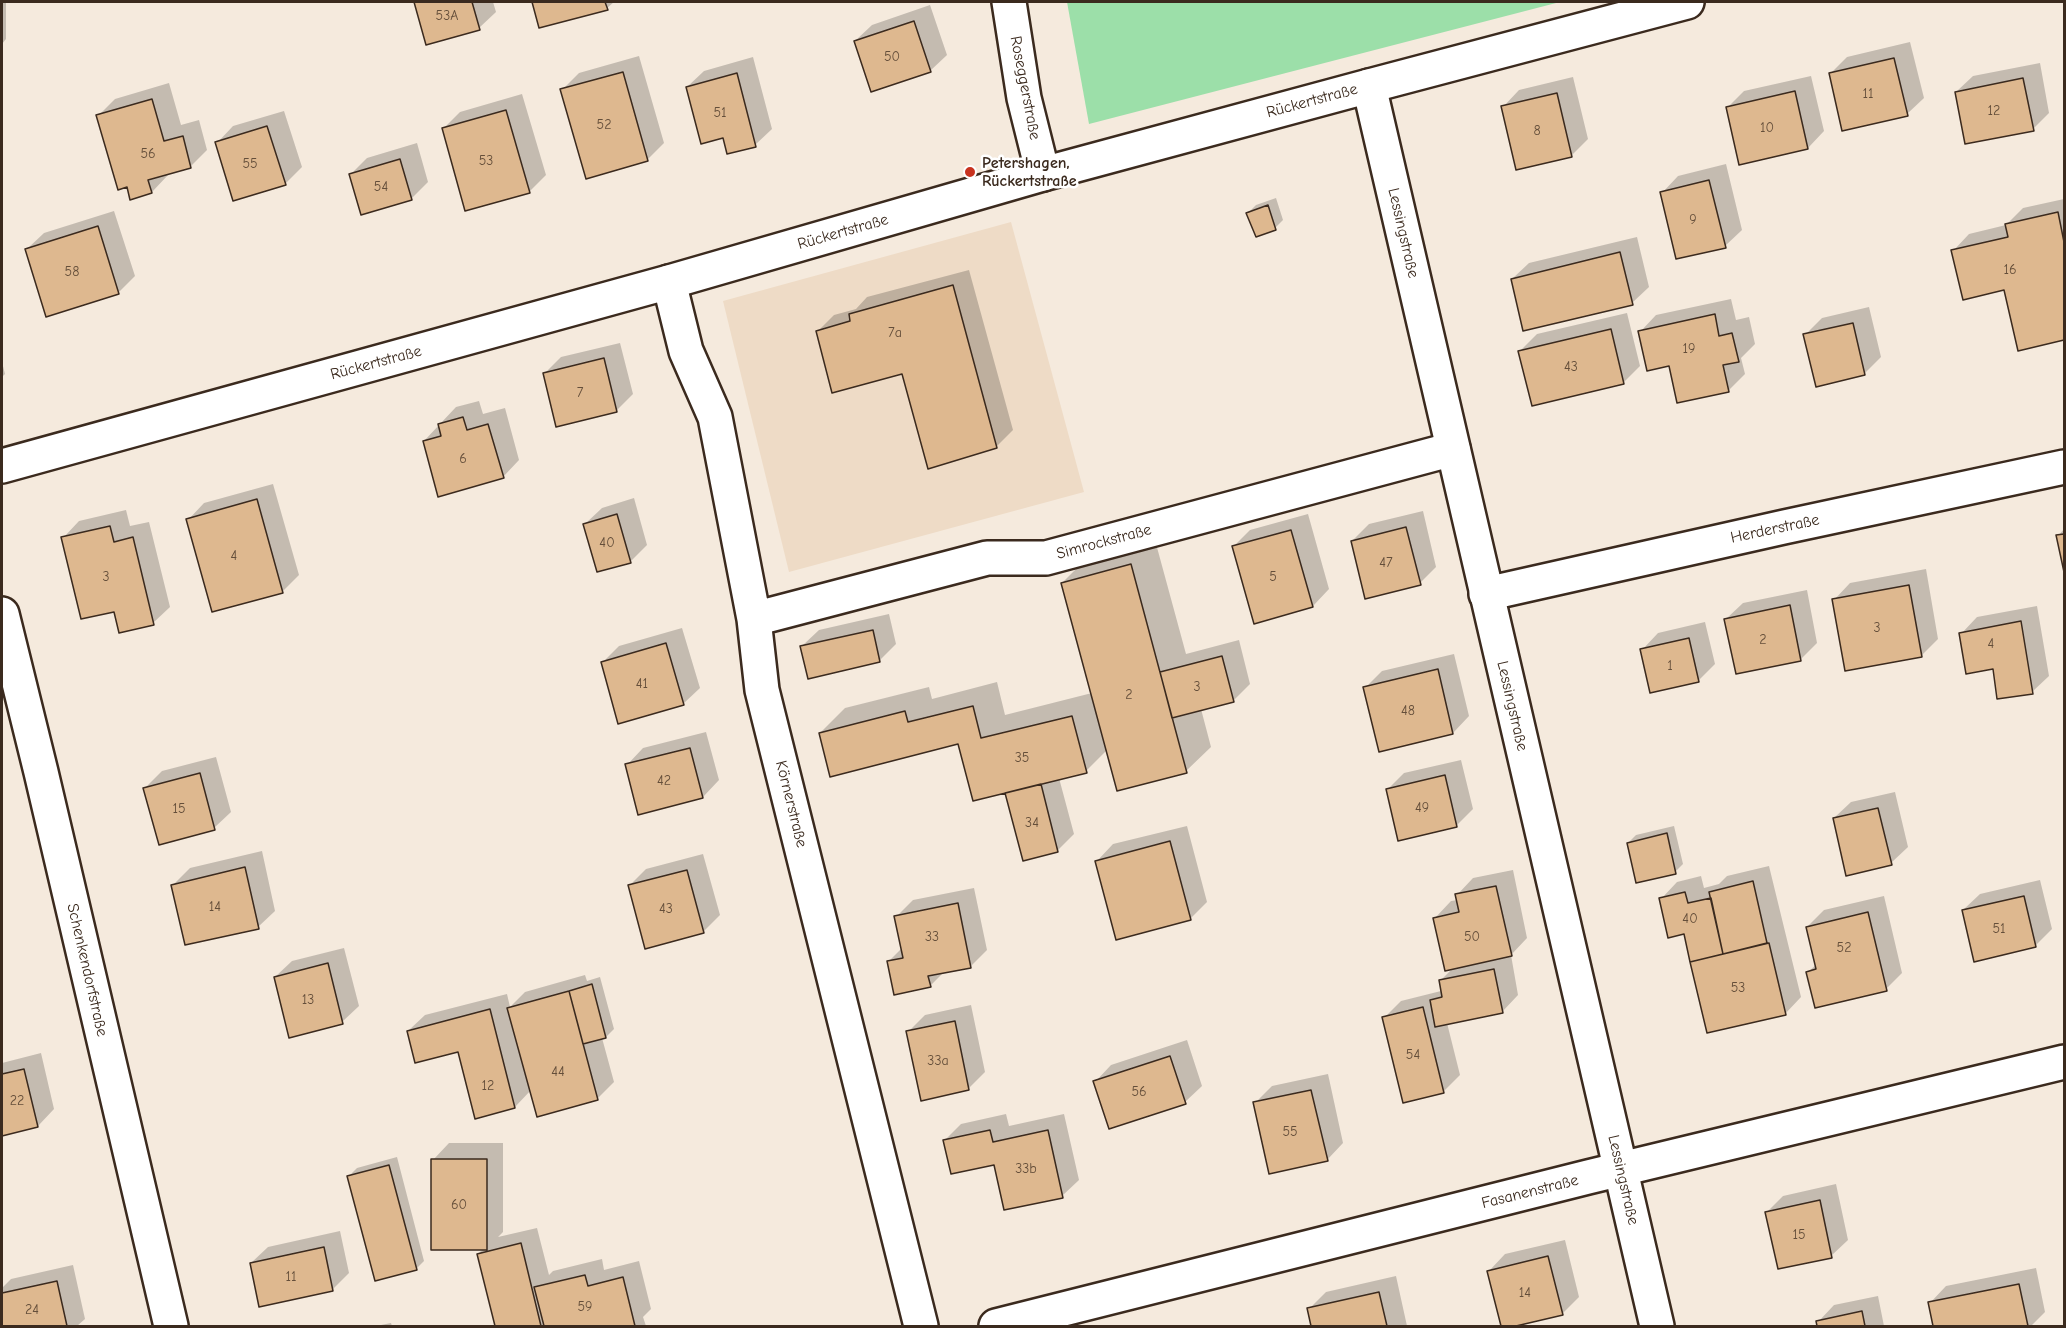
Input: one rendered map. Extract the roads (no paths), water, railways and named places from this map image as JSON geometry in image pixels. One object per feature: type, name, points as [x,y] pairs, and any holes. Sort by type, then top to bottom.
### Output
[{"type":"street","name":"Roseggerstraße","points":[[1009,2],[1024,98],[1043,174]]},
{"type":"street","name":"Rückertstraße","points":[[2,466],[669,282],[1043,174],[1687,2]]},
{"type":"street","name":"Lessingstraße","points":[[1368,86],[1657,1326]]},
{"type":"street","name":"Körnerstraße","points":[[669,282],[687,351],[715,417],[754,620],[762,690],[921,1326]]},
{"type":"street","name":"Simrockstraße","points":[[754,620],[987,558],[1046,558],[1453,449]]},
{"type":"street","name":"Herderstraße","points":[[1486,594],[2064,467]]},
{"type":"street","name":"Schenkendorfstraße","points":[[2,615],[171,1326]]},
{"type":"street","name":"Fasanenstraße","points":[[996,1326],[1621,1169],[2064,1062]]},
{"type":"place","name":"Petershagen, Rückertstraße","points":[[970,172]]}]
